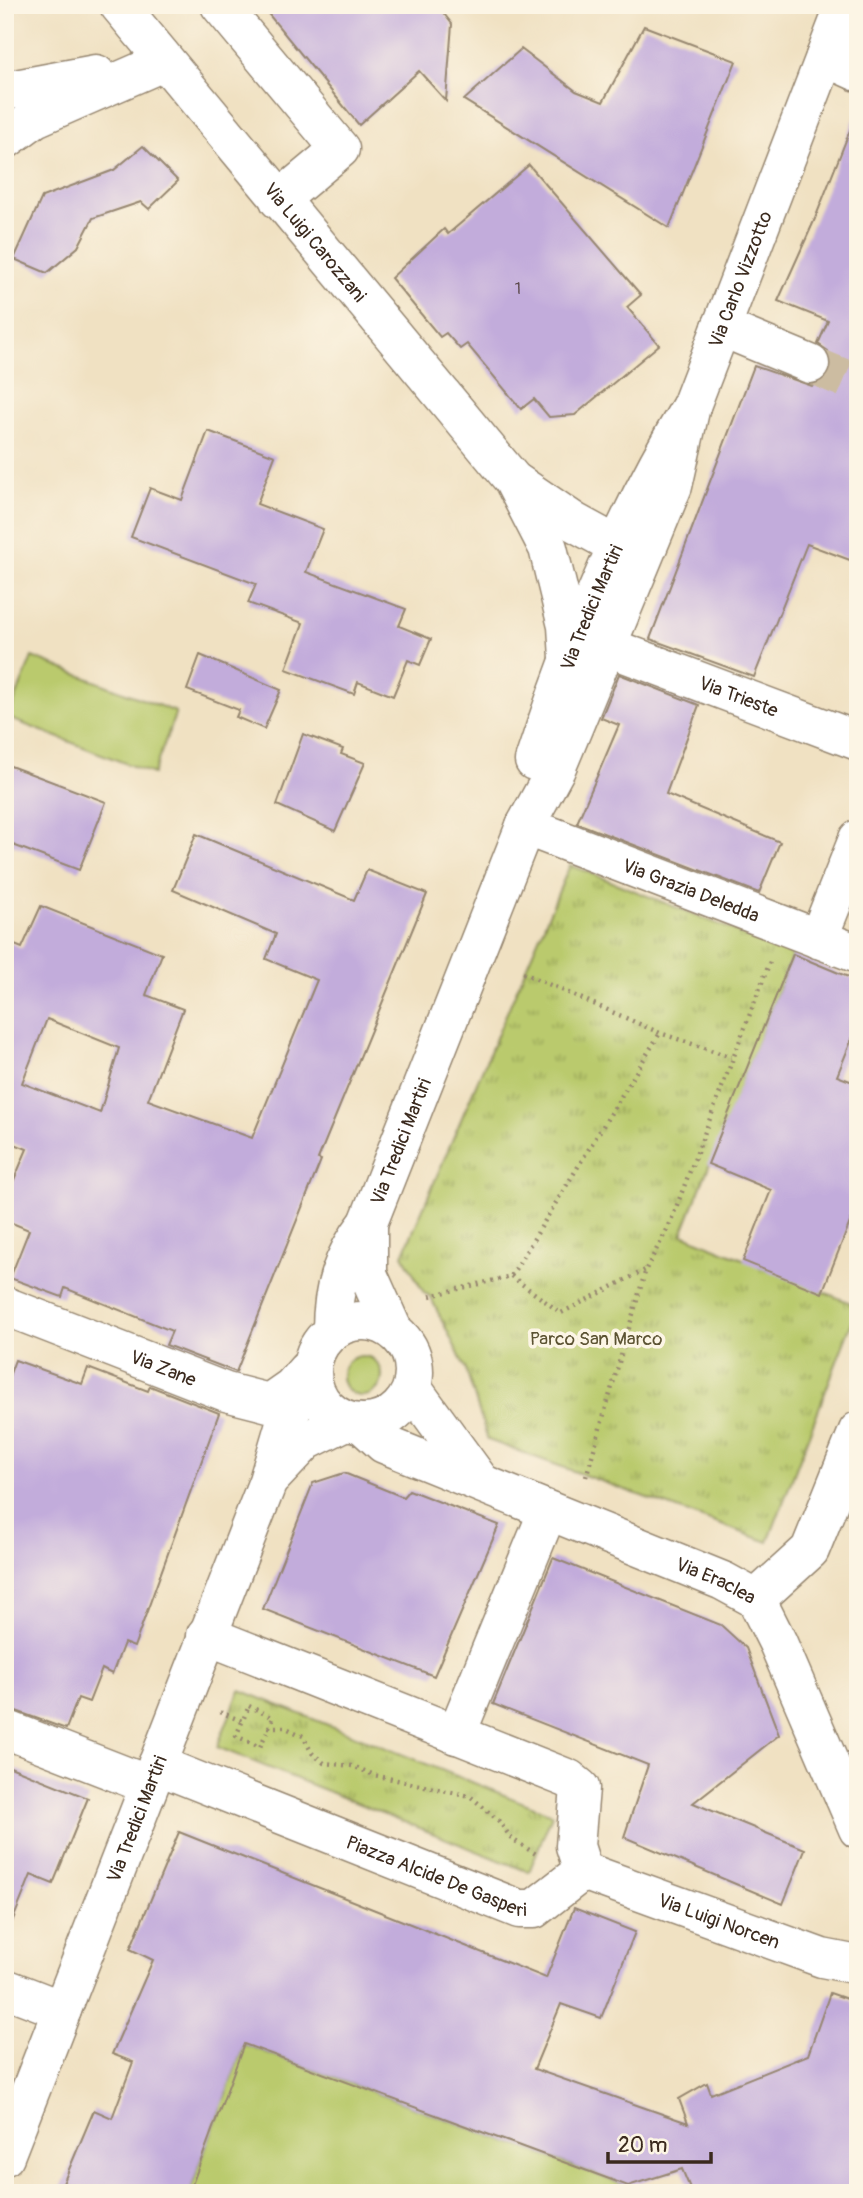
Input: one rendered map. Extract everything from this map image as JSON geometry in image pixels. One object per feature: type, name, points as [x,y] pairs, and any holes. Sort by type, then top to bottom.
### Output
[{"type":"street","name":"Via Luigi Carozzani","points":[[119,5],[163,62],[513,480],[548,548],[567,626],[569,658]]},
{"type":"street","points":[[220,5],[340,149],[279,200]]},
{"type":"street","name":"Via Carlo Vizzotto","points":[[629,553],[660,458],[691,406],[721,327],[841,64],[845,5]]},
{"type":"street","points":[[5,91],[163,62]]},
{"type":"street","points":[[5,140],[20,126],[35,118],[163,62]]},
{"type":"street","points":[[721,327],[810,364]]},
{"type":"street","name":"Via Luigi Carozzani","points":[[513,480],[574,522],[629,553]]},
{"type":"street","name":"Via Luigi Carozzani","points":[[548,548],[606,590]]},
{"type":"street","name":"Via Tredici Martiri","points":[[525,826],[534,761],[569,658],[629,553]]},
{"type":"street","name":"Via Tredici Martiri","points":[[332,1330],[332,1301],[342,1262],[352,1243],[368,1223],[525,826],[569,738],[629,553]]},
{"type":"street","name":"Via Tredici Martiri","points":[[569,738],[569,711],[606,590]]},
{"type":"street","name":"Via Trieste","points":[[619,651],[858,741]]},
{"type":"street","name":"Via Grazia Deledda","points":[[525,826],[858,954]]},
{"type":"street","points":[[801,932],[858,839]]},
{"type":"street","name":"Via Tredici Martiri","points":[[368,1223],[368,1273],[393,1330]]},
{"type":"street","name":"Via Zane","points":[[5,1306],[226,1392],[269,1403],[312,1370]]},
{"type":"street","points":[[357,1320],[382,1323],[393,1330],[410,1350],[414,1364],[412,1388],[402,1405],[389,1416],[354,1422],[333,1414],[321,1402],[312,1370],[319,1345],[332,1330],[357,1320]]},
{"type":"street","name":"Via Tredici Martiri","points":[[5,2156],[268,1481],[286,1420],[312,1370]]},
{"type":"street","points":[[412,1388],[481,1483]]},
{"type":"street","name":"Via Tredici Martiri","points":[[268,1481],[306,1441],[354,1422]]},
{"type":"street","name":"Via Eraclea","points":[[354,1422],[384,1444],[723,1581],[756,1599],[778,1643],[858,1829]]},
{"type":"street","points":[[756,1599],[810,1550],[858,1431]]},
{"type":"street","points":[[456,1735],[548,1511]]},
{"type":"street","points":[[206,1635],[569,1779],[580,1788],[575,1846],[583,1871]]},
{"type":"street","name":"Piazza Alcide De Gasperi","points":[[5,1729],[153,1775],[519,1909],[534,1909],[583,1871]]},
{"type":"street","name":"Via Luigi Norcen","points":[[583,1871],[822,1958],[858,1965]]},
{"type":"street","points":[[5,1988],[62,2010]]},
{"type":"path","points":[[586,1478],[646,1269],[669,1226],[731,1057],[801,932]]},
{"type":"path","points":[[523,973],[660,1033],[731,1057]]},
{"type":"path","points":[[430,1296],[511,1276],[660,1033]]},
{"type":"path","points":[[511,1276],[561,1313],[646,1269]]},
{"type":"path","points":[[249,1706],[274,1718],[268,1727],[260,1747],[236,1736],[249,1706]]},
{"type":"path","points":[[220,1712],[242,1721]]},
{"type":"path","points":[[268,1727],[284,1727],[303,1736],[312,1753],[324,1763],[353,1766],[374,1775],[470,1796],[498,1820],[512,1839],[539,1856]]},
{"type":"green space","points":[[32,657],[176,712],[153,774],[8,718]]},
{"type":"green space","name":"Parco San Marco","points":[[570,865],[793,954],[682,1234],[858,1306],[768,1542],[488,1440],[465,1367],[430,1296],[424,1293],[403,1255]]},
{"type":"green space","points":[[362,1356],[370,1357],[376,1362],[381,1368],[381,1384],[376,1390],[370,1395],[362,1396],[354,1395],[348,1390],[343,1384],[342,1376],[343,1368],[348,1362],[354,1357]]},
{"type":"green space","points":[[240,1690],[552,1814],[529,1872],[217,1747]]},
{"type":"green space","points":[[244,2044],[646,2193],[189,2193]]},
{"type":"building","points":[[261,5],[437,5],[452,24],[446,101],[419,71],[359,125]]},
{"type":"building","points":[[644,26],[736,61],[669,228],[464,100],[521,49],[576,91],[603,102]]},
{"type":"building","points":[[856,115],[858,563],[807,544],[754,677],[650,639],[754,366],[812,386],[824,381],[830,372],[832,361],[828,351],[818,344],[828,321],[778,301],[814,221]]},
{"type":"building","points":[[143,146],[178,181],[149,209],[141,202],[93,218],[78,247],[47,273],[14,259],[42,197],[114,170]]},
{"type":"building","points":[[529,165],[641,295],[627,307],[659,345],[575,415],[549,417],[534,399],[521,409],[467,344],[460,349],[446,333],[440,337],[391,278],[444,229],[448,234]]},
{"type":"building","points":[[208,431],[275,456],[257,504],[323,529],[306,572],[406,609],[399,626],[431,639],[420,665],[408,660],[393,696],[358,682],[354,694],[286,669],[303,623],[248,603],[256,584],[131,537],[150,488],[182,500]]},
{"type":"building","points":[[200,655],[281,690],[264,729],[236,717],[239,710],[187,690]]},
{"type":"building","points":[[619,674],[699,705],[666,794],[780,842],[759,893],[577,823],[619,725],[601,718]]},
{"type":"building","points":[[303,734],[343,749],[341,754],[365,763],[335,831],[277,805]]},
{"type":"building","points":[[5,764],[106,802],[79,870],[5,842]]},
{"type":"building","points":[[196,834],[354,900],[367,870],[427,894],[318,1159],[321,1160],[236,1372],[166,1345],[172,1331],[65,1288],[62,1297],[10,1278],[29,1230],[5,1220],[5,1201],[27,1149],[5,1140],[5,941],[22,948],[41,906],[162,954],[146,995],[183,1009],[148,1100],[252,1138],[317,980],[266,959],[276,934],[173,890]],"holes":[[[47,1019],[119,1048],[100,1113],[22,1083]]]},
{"type":"building","points":[[793,954],[858,981],[858,1024],[837,1076],[858,1084],[858,1202],[822,1293],[743,1261],[771,1190],[708,1164]]},
{"type":"building","points":[[15,1360],[82,1384],[88,1368],[148,1391],[150,1386],[219,1413],[134,1647],[124,1643],[112,1674],[102,1669],[89,1702],[78,1698],[66,1729],[5,1707],[5,1387]]},
{"type":"building","points":[[344,1473],[403,1497],[409,1490],[499,1525],[434,1676],[263,1609],[313,1483]]},
{"type":"building","points":[[553,1558],[721,1625],[746,1648],[779,1735],[693,1803],[805,1849],[783,1904],[624,1837],[648,1765],[493,1704]]},
{"type":"building","points":[[5,1765],[88,1798],[53,1884],[31,1875],[6,1937]]},
{"type":"building","points":[[179,1832],[546,1978],[574,1908],[635,1932],[601,2018],[561,2004],[534,2069],[688,2123],[679,2099],[707,2083],[711,2094],[808,2055],[830,1993],[853,2001],[858,2015],[858,2193],[692,2193],[682,2169],[628,2186],[244,2044],[189,2193],[59,2193],[94,2110],[112,2118],[133,2062],[112,2054],[153,1960],[130,1949]]},
{"type":"tunnel","points":[[810,364],[858,384]]}]
